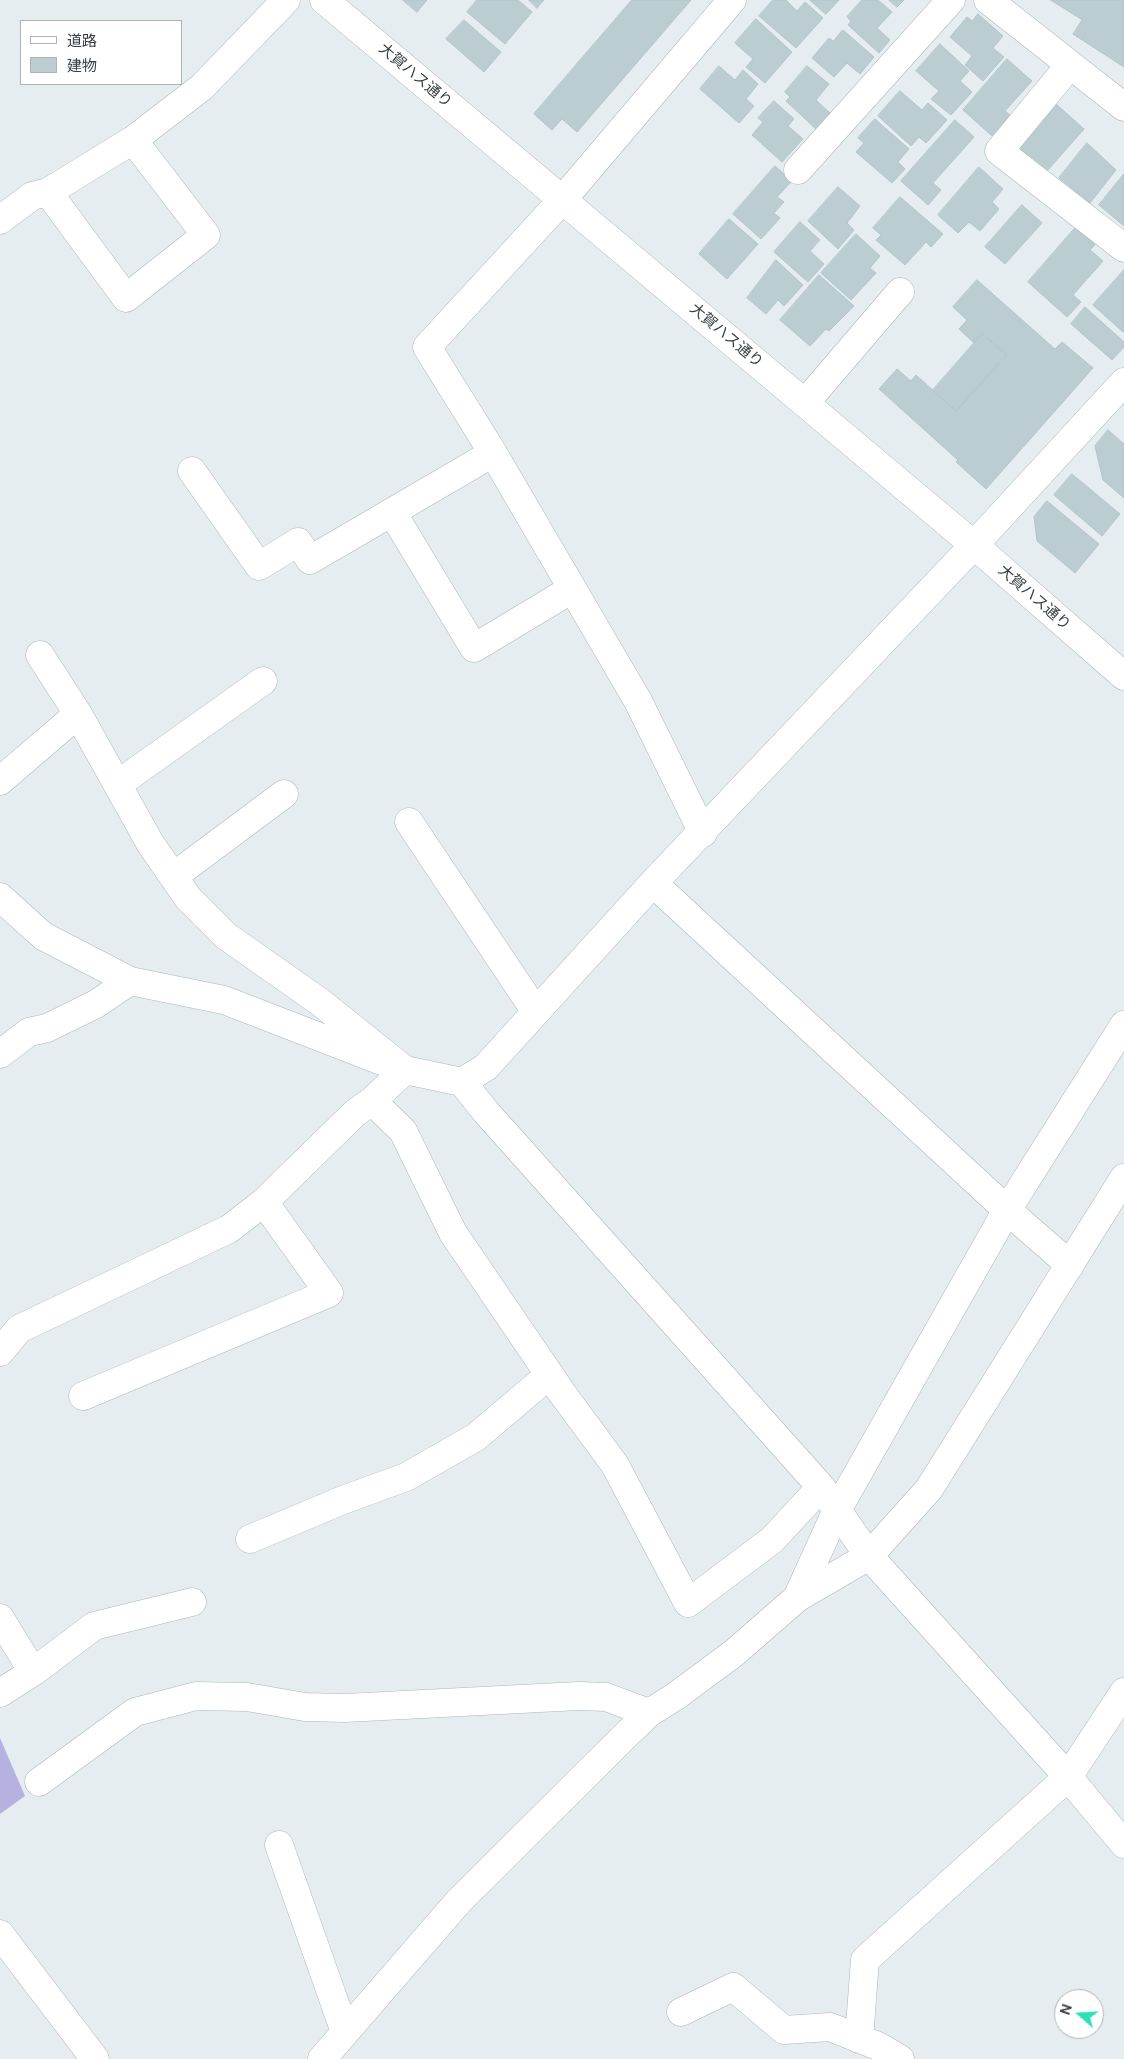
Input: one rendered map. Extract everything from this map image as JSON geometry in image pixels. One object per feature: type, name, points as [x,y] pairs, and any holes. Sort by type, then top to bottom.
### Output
[{"type":"street","points":[[0,220],[32,196],[48,192],[133,140],[202,87],[286,0]]},
{"type":"street","name":"大賀ハス通り","points":[[324,0],[974,545],[1124,676]]},
{"type":"street","points":[[703,833],[638,701],[493,453],[427,347],[563,199],[732,0]]},
{"type":"street","points":[[798,170],[951,0]]},
{"type":"street","points":[[988,0],[1124,107]]},
{"type":"street","points":[[1070,65],[999,151],[1124,248]]},
{"type":"street","points":[[48,192],[126,298],[206,235],[133,140]]},
{"type":"street","points":[[805,403],[900,292]]},
{"type":"street","points":[[462,1082],[486,1067],[653,883],[703,833],[974,545],[1124,382]]},
{"type":"street","points":[[192,472],[259,566],[298,542],[310,560],[493,453]]},
{"type":"street","points":[[392,512],[474,648],[572,588]]},
{"type":"street","points":[[40,655],[78,714],[150,843],[188,898],[226,936],[320,1002],[405,1070]]},
{"type":"street","points":[[118,784],[263,681]]},
{"type":"street","points":[[0,781],[78,714]]},
{"type":"street","points":[[174,876],[284,794]]},
{"type":"street","points":[[410,822],[536,1012]]},
{"type":"street","points":[[653,883],[1070,1266]]},
{"type":"street","points":[[0,897],[43,936],[130,981],[224,1000],[405,1070],[462,1082],[493,1120],[821,1487],[836,1512],[869,1556],[1068,1778],[1124,1844]]},
{"type":"street","points":[[0,1054],[29,1032],[47,1028],[96,1004],[130,981]]},
{"type":"street","points":[[797,1598],[836,1512],[1007,1210],[1124,1025]]},
{"type":"street","points":[[0,1352],[20,1329],[229,1229],[264,1202],[355,1112],[372,1101],[405,1070]]},
{"type":"street","points":[[372,1101],[403,1131],[453,1233],[549,1374],[615,1465],[688,1603],[772,1540],[821,1487]]},
{"type":"street","points":[[322,2059],[460,1901],[649,1713],[676,1696],[734,1653],[797,1598],[869,1556],[929,1489],[1124,1178]]},
{"type":"street","points":[[83,1396],[329,1293],[264,1202]]},
{"type":"street","points":[[250,1539],[343,1500],[406,1477],[476,1437],[549,1374]]},
{"type":"street","points":[[0,1693],[94,1626],[192,1602]]},
{"type":"street","points":[[0,1618],[32,1672]]},
{"type":"street","points":[[860,2039],[866,1960],[1068,1778],[1124,1692]]},
{"type":"street","points":[[39,1782],[135,1712],[196,1696],[247,1697],[305,1707],[345,1708],[579,1696],[606,1697],[649,1713]]},
{"type":"street","points":[[279,1845],[345,2032]]},
{"type":"street","points":[[0,1934],[95,2059]]},
{"type":"street","points":[[681,2012],[733,1987],[784,2030],[830,2028],[878,2046],[900,2059]]},
{"type":"shaded area","points":[[0,1738],[25,1796],[0,1814]]},
{"type":"building","points":[[403,0],[427,0],[417,12]]},
{"type":"building","points":[[477,0],[518,0],[532,12],[505,44],[467,12]]},
{"type":"building","points":[[529,0],[544,0],[537,8]]},
{"type":"building","points":[[632,0],[691,0],[577,132],[562,119],[552,130],[534,114]]},
{"type":"building","points":[[773,0],[786,0],[797,11],[805,2],[823,18],[796,48],[759,16]]},
{"type":"building","points":[[810,0],[839,0],[826,14]]},
{"type":"building","points":[[862,0],[878,0],[892,12],[877,28],[890,40],[879,53],[848,25],[851,21],[847,17]]},
{"type":"building","points":[[889,0],[904,0],[897,7]]},
{"type":"building","points":[[1051,0],[1124,0],[1124,67],[1073,34],[1082,20]]},
{"type":"building","points":[[978,14],[1003,36],[993,48],[1004,57],[983,81],[965,65],[972,56],[950,37],[967,17],[972,21]]},
{"type":"building","points":[[756,19],[792,52],[765,83],[746,67],[753,59],[735,43]]},
{"type":"building","points":[[464,20],[501,52],[484,72],[446,39]]},
{"type":"building","points":[[843,30],[874,57],[860,74],[847,63],[834,77],[812,58],[829,38],[833,41]]},
{"type":"building","points":[[940,44],[969,71],[960,81],[972,92],[951,115],[931,99],[939,91],[916,71]]},
{"type":"building","points":[[1007,59],[1032,81],[1005,111],[1010,115],[992,136],[963,110]]},
{"type":"building","points":[[719,66],[735,80],[743,70],[758,84],[746,99],[754,106],[739,123],[700,89]]},
{"type":"building","points":[[807,66],[829,84],[816,100],[830,113],[816,129],[786,101],[790,97],[785,92]]},
{"type":"building","points":[[900,91],[922,110],[928,103],[947,120],[926,143],[919,137],[911,146],[878,116]]},
{"type":"building","points":[[774,101],[794,119],[788,126],[803,139],[782,162],[752,135],[763,122],[758,118]]},
{"type":"building","points":[[1055,103],[1084,129],[1046,172],[1017,146]]},
{"type":"building","points":[[875,119],[909,149],[898,162],[905,169],[892,183],[856,152],[864,143],[858,138]]},
{"type":"building","points":[[955,120],[974,137],[933,183],[941,190],[928,205],[901,181]]},
{"type":"building","points":[[1087,143],[1116,170],[1090,203],[1059,178]]},
{"type":"building","points":[[775,166],[792,181],[777,197],[784,202],[774,213],[780,218],[761,239],[733,214]]},
{"type":"building","points":[[979,167],[1003,189],[992,202],[999,209],[980,231],[969,222],[958,233],[938,215]]},
{"type":"building","points":[[1124,174],[1124,226],[1099,205]]},
{"type":"building","points":[[838,187],[860,206],[847,223],[854,230],[838,249],[808,221]]},
{"type":"building","points":[[900,197],[943,234],[931,247],[926,242],[905,265],[876,240],[881,235],[873,228]]},
{"type":"building","points":[[1022,205],[1042,223],[1005,264],[985,247]]},
{"type":"building","points":[[729,219],[758,244],[727,279],[699,254]]},
{"type":"building","points":[[800,222],[820,240],[810,251],[824,264],[808,282],[774,252]]},
{"type":"building","points":[[1076,227],[1095,245],[1090,250],[1103,261],[1073,295],[1081,302],[1067,317],[1028,282]]},
{"type":"building","points":[[856,234],[880,256],[870,268],[876,273],[851,300],[821,273]]},
{"type":"building","points":[[776,260],[803,285],[784,306],[778,300],[766,314],[747,298]]},
{"type":"building","points":[[1124,270],[1124,331],[1123,332],[1093,305]]},
{"type":"building","points":[[819,275],[854,306],[829,331],[826,329],[810,346],[780,320]]},
{"type":"building","points":[[977,280],[1055,349],[1062,342],[1093,368],[986,489],[956,462],[958,460],[879,389],[897,369],[911,381],[916,375],[956,411],[1007,355],[982,333],[974,343],[959,329],[967,320],[953,307]]},
{"type":"building","points":[[1085,307],[1124,342],[1124,347],[1112,360],[1071,324]]},
{"type":"building","points":[[982,334],[1006,355],[956,411],[933,390]]},
{"type":"building","points":[[1108,430],[1124,444],[1124,498],[1103,480],[1095,446]]},
{"type":"building","points":[[1072,474],[1120,514],[1102,536],[1054,495]]},
{"type":"building","points":[[1047,501],[1099,544],[1075,573],[1037,541],[1034,517]]}]
